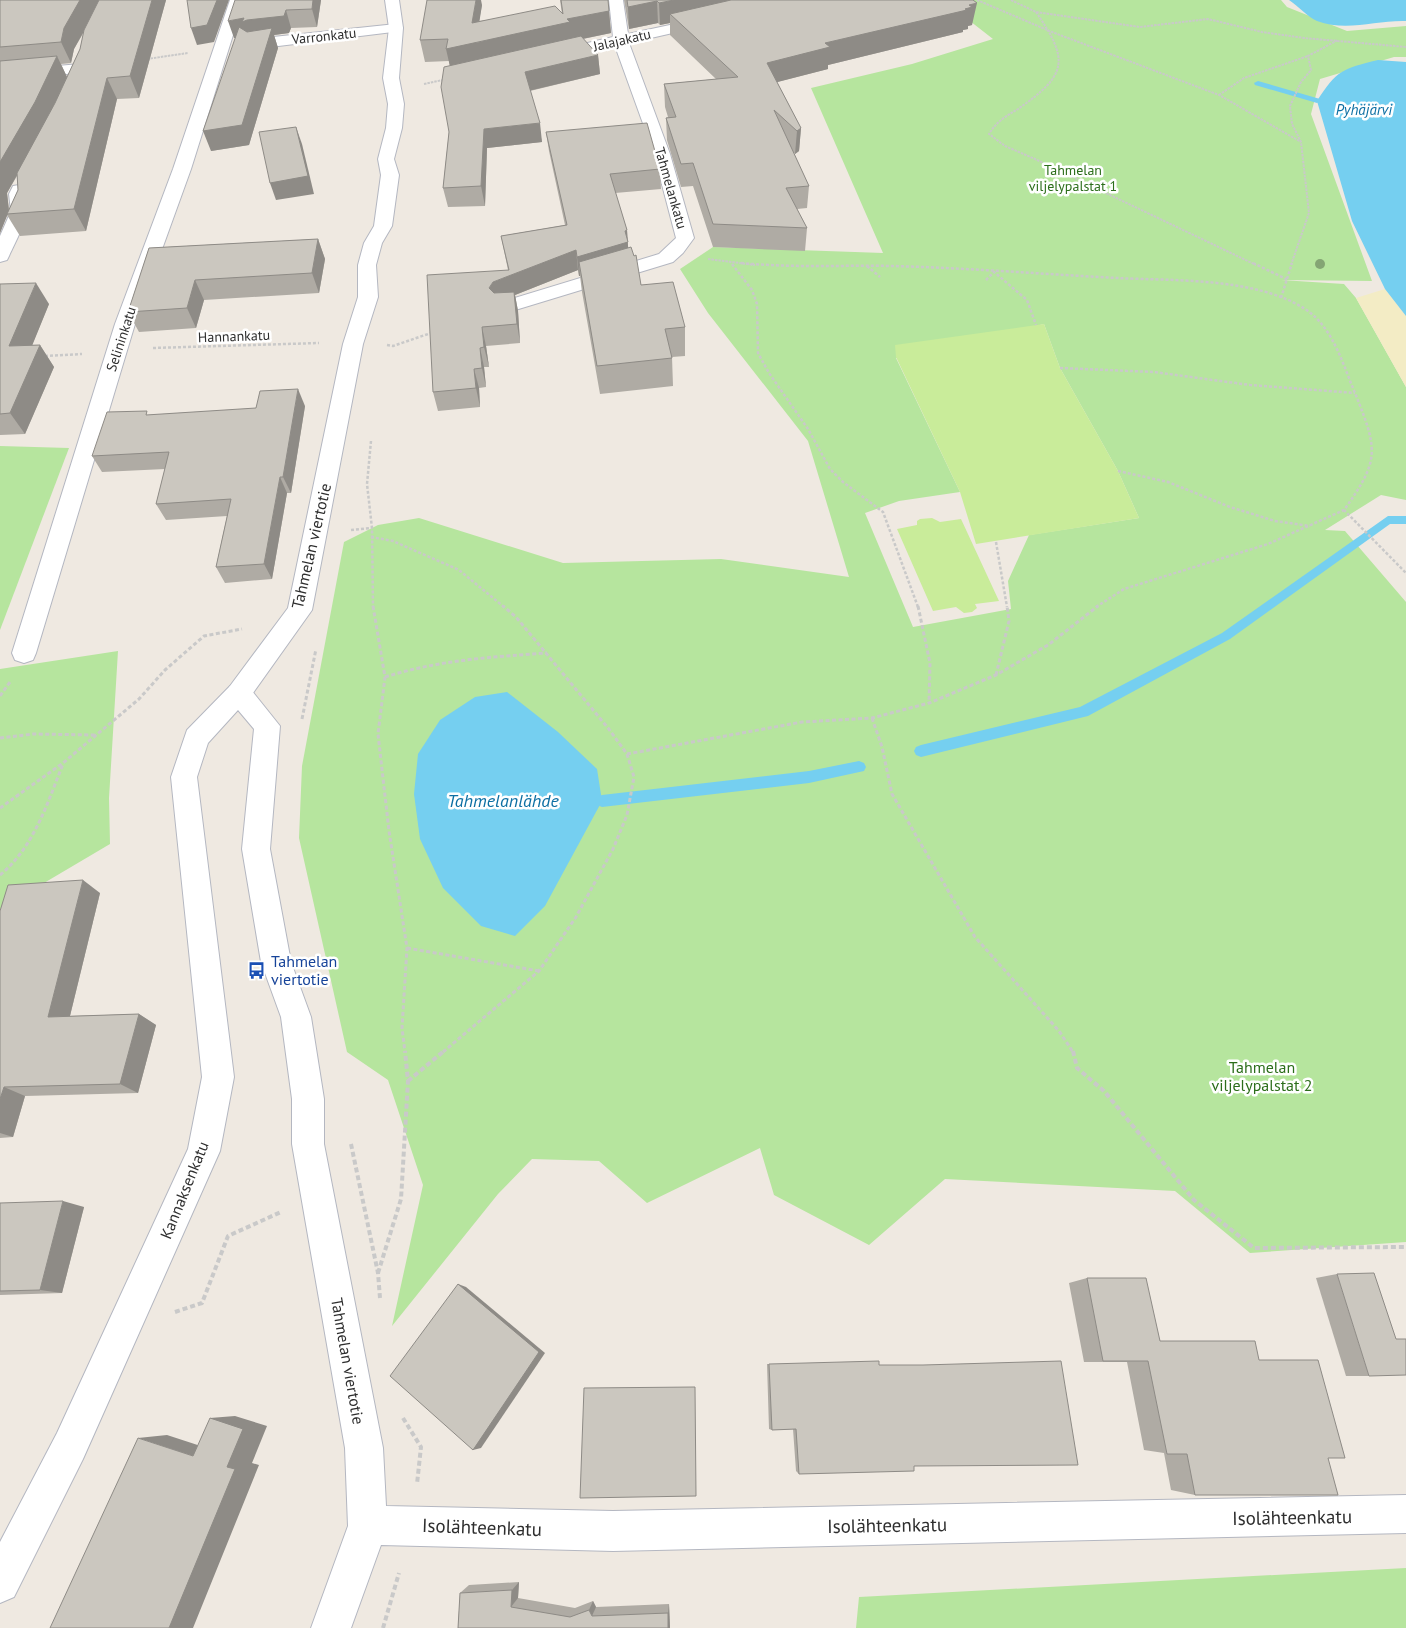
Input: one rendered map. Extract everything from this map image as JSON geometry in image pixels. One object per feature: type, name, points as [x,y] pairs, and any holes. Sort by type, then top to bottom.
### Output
[{"type":"street","name":"Selininkatu","points":[[24,653],[125,324],[223,48],[237,0]]},
{"type":"street","name":"Tahmelan viertotie","points":[[331,1628],[368,1526],[364,1448],[308,1144],[308,1099],[296,1017],[276,962],[256,849],[267,726],[240,693],[300,610],[352,344],[368,297],[367,265],[373,243],[383,226],[390,175],[386,159],[394,128],[396,104],[391,78],[396,28],[392,0]]},
{"type":"street","name":"Tahmelankatu","points":[[505,308],[666,258],[677,249],[685,238],[662,154],[621,41],[616,0]]},
{"type":"street","name":"Jalajakatu","points":[[537,59],[725,17]]},
{"type":"street","name":"Varronkatu","points":[[253,44],[396,28]]},
{"type":"street","points":[[74,85],[84,50]]},
{"type":"street","points":[[0,76],[80,69]]},
{"type":"street","points":[[0,256],[20,211],[18,194],[27,177]]},
{"type":"street","name":"Kannaksenkatu","points":[[0,1583],[70,1446],[204,1151],[218,1077],[184,777],[196,738],[240,693]]},
{"type":"street","name":"Isolähteenkatu","points":[[368,1526],[413,1525],[613,1531],[1406,1514]]},
{"type":"path","points":[[977,0],[1052,32],[1219,95],[1301,142]]},
{"type":"path","points":[[1011,0],[1036,12],[1140,27],[1208,19],[1262,32],[1380,46],[1406,47]]},
{"type":"path","points":[[1036,12],[1052,32],[1060,55],[1060,69],[1051,85],[994,126],[988,134],[997,143],[1015,152],[1036,159],[1288,280]]},
{"type":"path","points":[[1219,95],[1252,75],[1308,56],[1339,40]]},
{"type":"path","points":[[147,59],[223,48]]},
{"type":"path","points":[[1282,298],[1300,233],[1309,213],[1301,142],[1292,124],[1290,106],[1301,82],[1311,70],[1308,56]]},
{"type":"path","points":[[424,84],[443,80]]},
{"type":"path","points":[[627,754],[802,722],[872,718],[929,703],[996,675],[1048,645],[1086,614],[1124,589],[1268,544],[1344,510],[1366,480],[1375,458],[1372,432],[1332,340],[1308,312],[1282,298],[1235,286],[867,266],[790,268],[732,263],[704,258],[677,249]]},
{"type":"path","points":[[732,263],[752,290],[757,304],[758,353],[769,373],[808,429],[830,469],[843,482],[883,512],[919,610],[930,663],[929,703]]},
{"type":"path","points":[[867,266],[880,277]]},
{"type":"path","points":[[986,280],[994,272]]},
{"type":"path","points":[[994,272],[1027,300],[1036,325]]},
{"type":"path","points":[[352,344],[392,346],[440,330]]},
{"type":"path","name":"Hannankatu","points":[[150,349],[318,342]]},
{"type":"path","points":[[37,357],[84,354]]},
{"type":"path","points":[[1060,368],[1154,372],[1250,385],[1355,393]]},
{"type":"path","points":[[371,436],[367,484],[372,528],[371,597],[385,677],[378,734],[389,831],[407,948],[402,1028],[408,1082],[401,1199],[378,1273]]},
{"type":"path","points":[[1118,471],[1168,482],[1230,507],[1275,521],[1310,526]]},
{"type":"path","points":[[1344,510],[1406,573]]},
{"type":"path","points":[[361,529],[372,528]]},
{"type":"path","points":[[371,537],[393,541],[459,570],[516,617],[627,754],[634,776],[627,815],[613,850],[576,917],[539,971],[408,1082]]},
{"type":"path","points":[[996,542],[1009,621],[996,675]]},
{"type":"path","points":[[0,808],[63,763],[139,699],[165,670],[204,636],[292,620]]},
{"type":"path","points":[[300,728],[317,642]]},
{"type":"path","points":[[385,677],[419,666],[456,660],[547,653]]},
{"type":"path","points":[[872,718],[882,747],[892,794],[975,937],[1059,1031],[1073,1051],[1077,1068],[1104,1090],[1194,1200],[1254,1248],[1406,1247]]},
{"type":"path","points":[[0,738],[33,734],[95,735]]},
{"type":"path","points":[[0,876],[10,869],[39,824],[63,763]]},
{"type":"path","points":[[407,948],[539,971]]},
{"type":"path","points":[[349,1136],[378,1273],[381,1302]]},
{"type":"path","points":[[124,1328],[202,1303],[228,1236],[318,1196]]},
{"type":"path","points":[[383,1628],[413,1525],[421,1447],[400,1412]]},
{"type":"green space","points":[[943,0],[1281,0],[1287,7],[1347,31],[1406,26],[1406,57],[1394,57],[1320,79],[1311,114],[1372,281],[1281,280],[1344,284],[1356,298],[1406,387],[1406,500],[1381,495],[1325,530],[1345,531],[1406,602],[1406,1242],[1250,1253],[1175,1191],[945,1179],[869,1245],[774,1195],[760,1148],[647,1203],[599,1161],[532,1159],[498,1194],[392,1326],[423,1185],[388,1080],[347,1052],[299,838],[302,766],[344,542],[378,525],[419,518],[563,563],[721,559],[849,577],[808,441],[708,313],[680,269],[713,247],[883,253],[811,88],[912,64],[993,39]],"holes":[[[1044,324],[1060,368],[1118,471],[1139,518],[1029,535],[1008,581],[1011,609],[913,627],[865,513],[899,501],[960,492],[896,358]]]},
{"type":"green space","points":[[1044,324],[1060,368],[1118,471],[1139,518],[976,544],[960,492],[896,357],[895,345]]},
{"type":"green space","points":[[0,446],[69,448],[0,630]]},
{"type":"green space","points":[[932,518],[940,522],[961,519],[999,601],[975,604],[977,608],[972,612],[964,613],[956,607],[933,611],[897,529],[917,525],[917,521],[920,519]]},
{"type":"green space","points":[[118,651],[109,798],[110,844],[0,909],[0,669]]},
{"type":"green space","points":[[1406,1568],[1406,1628],[856,1628],[859,1597]]},
{"type":"sand","points":[[1385,289],[1406,316],[1406,387],[1356,298]]},
{"type":"water","points":[[1289,0],[1406,0],[1406,21],[1339,26],[1317,21]]},
{"type":"water","name":"Pyhäjärvi","points":[[1378,60],[1406,62],[1406,316],[1385,289],[1352,221],[1317,101],[1341,72]]},
{"type":"water","name":"Tahmelanlähde","points":[[507,692],[558,732],[597,769],[602,801],[545,906],[515,936],[481,926],[443,888],[420,839],[414,794],[418,754],[440,720],[475,697]]},
{"type":"building","points":[[0,0],[80,0],[64,28],[61,42],[0,47]]},
{"type":"building","points":[[99,0],[152,0],[130,76],[107,78],[74,209],[7,214],[18,190],[17,173],[55,103],[80,49],[84,30]]},
{"type":"building","points":[[187,0],[217,0],[207,25],[191,28]]},
{"type":"building","points":[[235,0],[313,0],[312,9],[286,10],[284,16],[242,22],[244,18],[228,21]]},
{"type":"building","points":[[427,0],[476,0],[472,23],[555,6],[563,14],[561,0],[608,0],[609,11],[567,19],[570,22],[446,49],[448,39],[420,40]]},
{"type":"building","points":[[627,0],[674,0],[659,3],[657,1],[628,7]]},
{"type":"building","points":[[731,0],[973,0],[977,3],[969,5],[972,7],[965,9],[967,10],[825,43],[830,47],[767,63],[801,128],[797,131],[774,110],[809,186],[786,188],[807,228],[713,224],[693,163],[681,164],[666,118],[676,117],[664,84],[738,77],[670,14]]},
{"type":"building","points":[[239,27],[247,32],[272,28],[242,125],[203,131]]},
{"type":"building","points":[[581,36],[598,55],[525,72],[540,123],[484,129],[481,186],[443,188],[449,132],[441,87],[444,67]]},
{"type":"building","points":[[57,56],[35,102],[0,162],[0,61]]},
{"type":"building","points":[[647,123],[660,169],[610,174],[627,230],[625,231],[628,242],[577,257],[576,250],[493,282],[489,288],[494,293],[514,292],[517,324],[482,327],[484,347],[480,348],[482,368],[474,369],[476,388],[433,392],[427,275],[509,270],[501,236],[567,225],[546,132]]},
{"type":"building","points":[[296,127],[308,176],[270,183],[259,132]]},
{"type":"building","points":[[318,239],[312,273],[195,280],[187,308],[128,312],[149,248]]},
{"type":"building","points":[[631,247],[634,256],[636,255],[641,285],[673,282],[685,327],[665,329],[672,358],[597,366],[579,262]]},
{"type":"building","points":[[36,283],[9,346],[40,345],[10,413],[0,414],[0,284]]},
{"type":"building","points":[[298,389],[283,477],[280,477],[264,564],[216,567],[231,499],[156,504],[169,452],[92,456],[107,412],[147,411],[146,415],[256,408],[260,391]]},
{"type":"building","points":[[83,880],[48,1017],[139,1014],[120,1084],[4,1087],[0,1099],[0,911],[8,885]]},
{"type":"building","points":[[63,1201],[40,1290],[0,1291],[0,1203]]},
{"type":"building","points":[[1374,1273],[1396,1339],[1406,1339],[1406,1375],[1369,1376],[1337,1274]]},
{"type":"building","points":[[1087,1278],[1146,1278],[1160,1341],[1255,1341],[1259,1360],[1318,1360],[1345,1458],[1328,1458],[1338,1495],[1195,1495],[1187,1454],[1167,1454],[1148,1361],[1103,1361]]},
{"type":"building","points":[[458,1284],[539,1352],[473,1450],[390,1376]]},
{"type":"building","points":[[879,1361],[879,1365],[923,1365],[1061,1361],[1078,1465],[914,1466],[914,1471],[799,1474],[796,1429],[772,1430],[769,1364]]},
{"type":"building","points":[[695,1387],[696,1496],[580,1498],[584,1388]]},
{"type":"building","points":[[210,1418],[243,1429],[227,1467],[235,1469],[169,1628],[50,1628],[138,1438],[193,1456]]},
{"type":"building","points":[[512,1590],[511,1607],[570,1617],[589,1610],[592,1616],[668,1613],[668,1628],[458,1628],[460,1593]]},
{"type":"waterway","points":[[1258,83],[1317,101]]},
{"type":"waterway","points":[[921,751],[1083,712],[1226,636],[1388,520],[1406,520]]},
{"type":"waterway","points":[[602,801],[809,777],[859,767]]},
{"type":"place","name":"Tahmelan viertotie","points":[[257,970]]},
{"type":"park label","name":"Tahmelan viljelypalstat 1","points":[[1073,178]]},
{"type":"park label","name":"Tahmelan viljelypalstat 2","points":[[1262,1076]]}]
